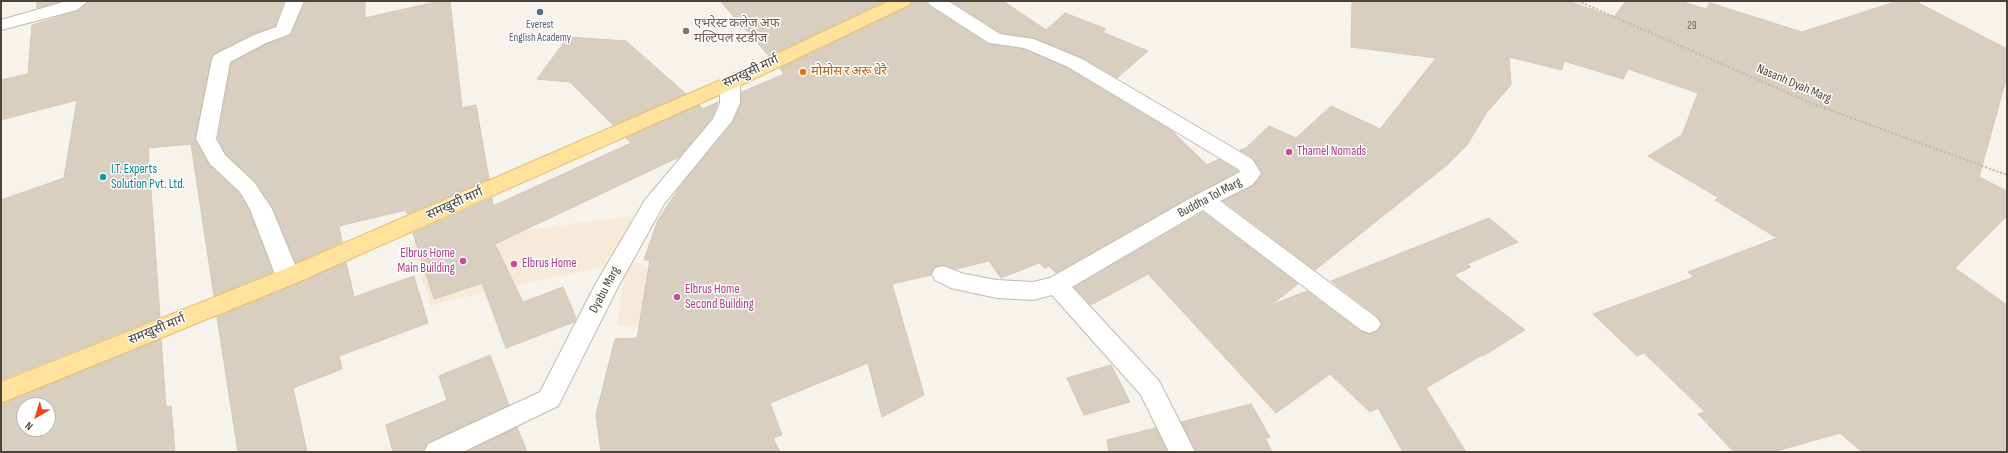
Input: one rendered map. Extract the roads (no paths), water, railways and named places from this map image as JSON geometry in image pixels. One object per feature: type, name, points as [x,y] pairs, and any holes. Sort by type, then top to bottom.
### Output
[{"type":"main road","name":"समखुसी मार्ग","points":[[1,393],[288,277],[730,83],[903,1]]},
{"type":"street","points":[[1,25],[71,6],[79,1]]},
{"type":"street","points":[[288,277],[261,209],[247,187],[217,159],[206,139],[221,59],[260,39],[284,30],[295,1]]},
{"type":"street","name":"Buddha Tol Marg","points":[[936,1],[995,39],[1028,42],[1075,63],[1245,164],[1251,173],[1245,180],[1204,200],[1057,285],[1033,291],[997,289],[959,282],[943,274]]},
{"type":"street","name":"Dyabu Marg","points":[[437,452],[549,399],[607,285],[656,200],[722,121],[730,103],[730,83]]},
{"type":"street","points":[[1204,200],[1369,324]]},
{"type":"street","points":[[1057,285],[1150,388],[1182,452]]},
{"type":"place","name":"Everest English Academy","points":[[540,12]]},
{"type":"place","name":"एभरेस्ट कलेज अफ मल्टिपल स्टडीज","points":[[686,31]]},
{"type":"place","name":"मोमोस र अरू धेरै","points":[[803,72]]},
{"type":"place","name":"Thamel Nomads","points":[[1289,152]]},
{"type":"place","name":"I.T. Experts Solution Pvt. Ltd.","points":[[103,177]]},
{"type":"place","name":"Elbrus Home Main Building","points":[[463,261]]},
{"type":"place","name":"Elbrus Home","points":[[514,264]]},
{"type":"place","name":"Elbrus Home Second Building","points":[[677,297]]}]
